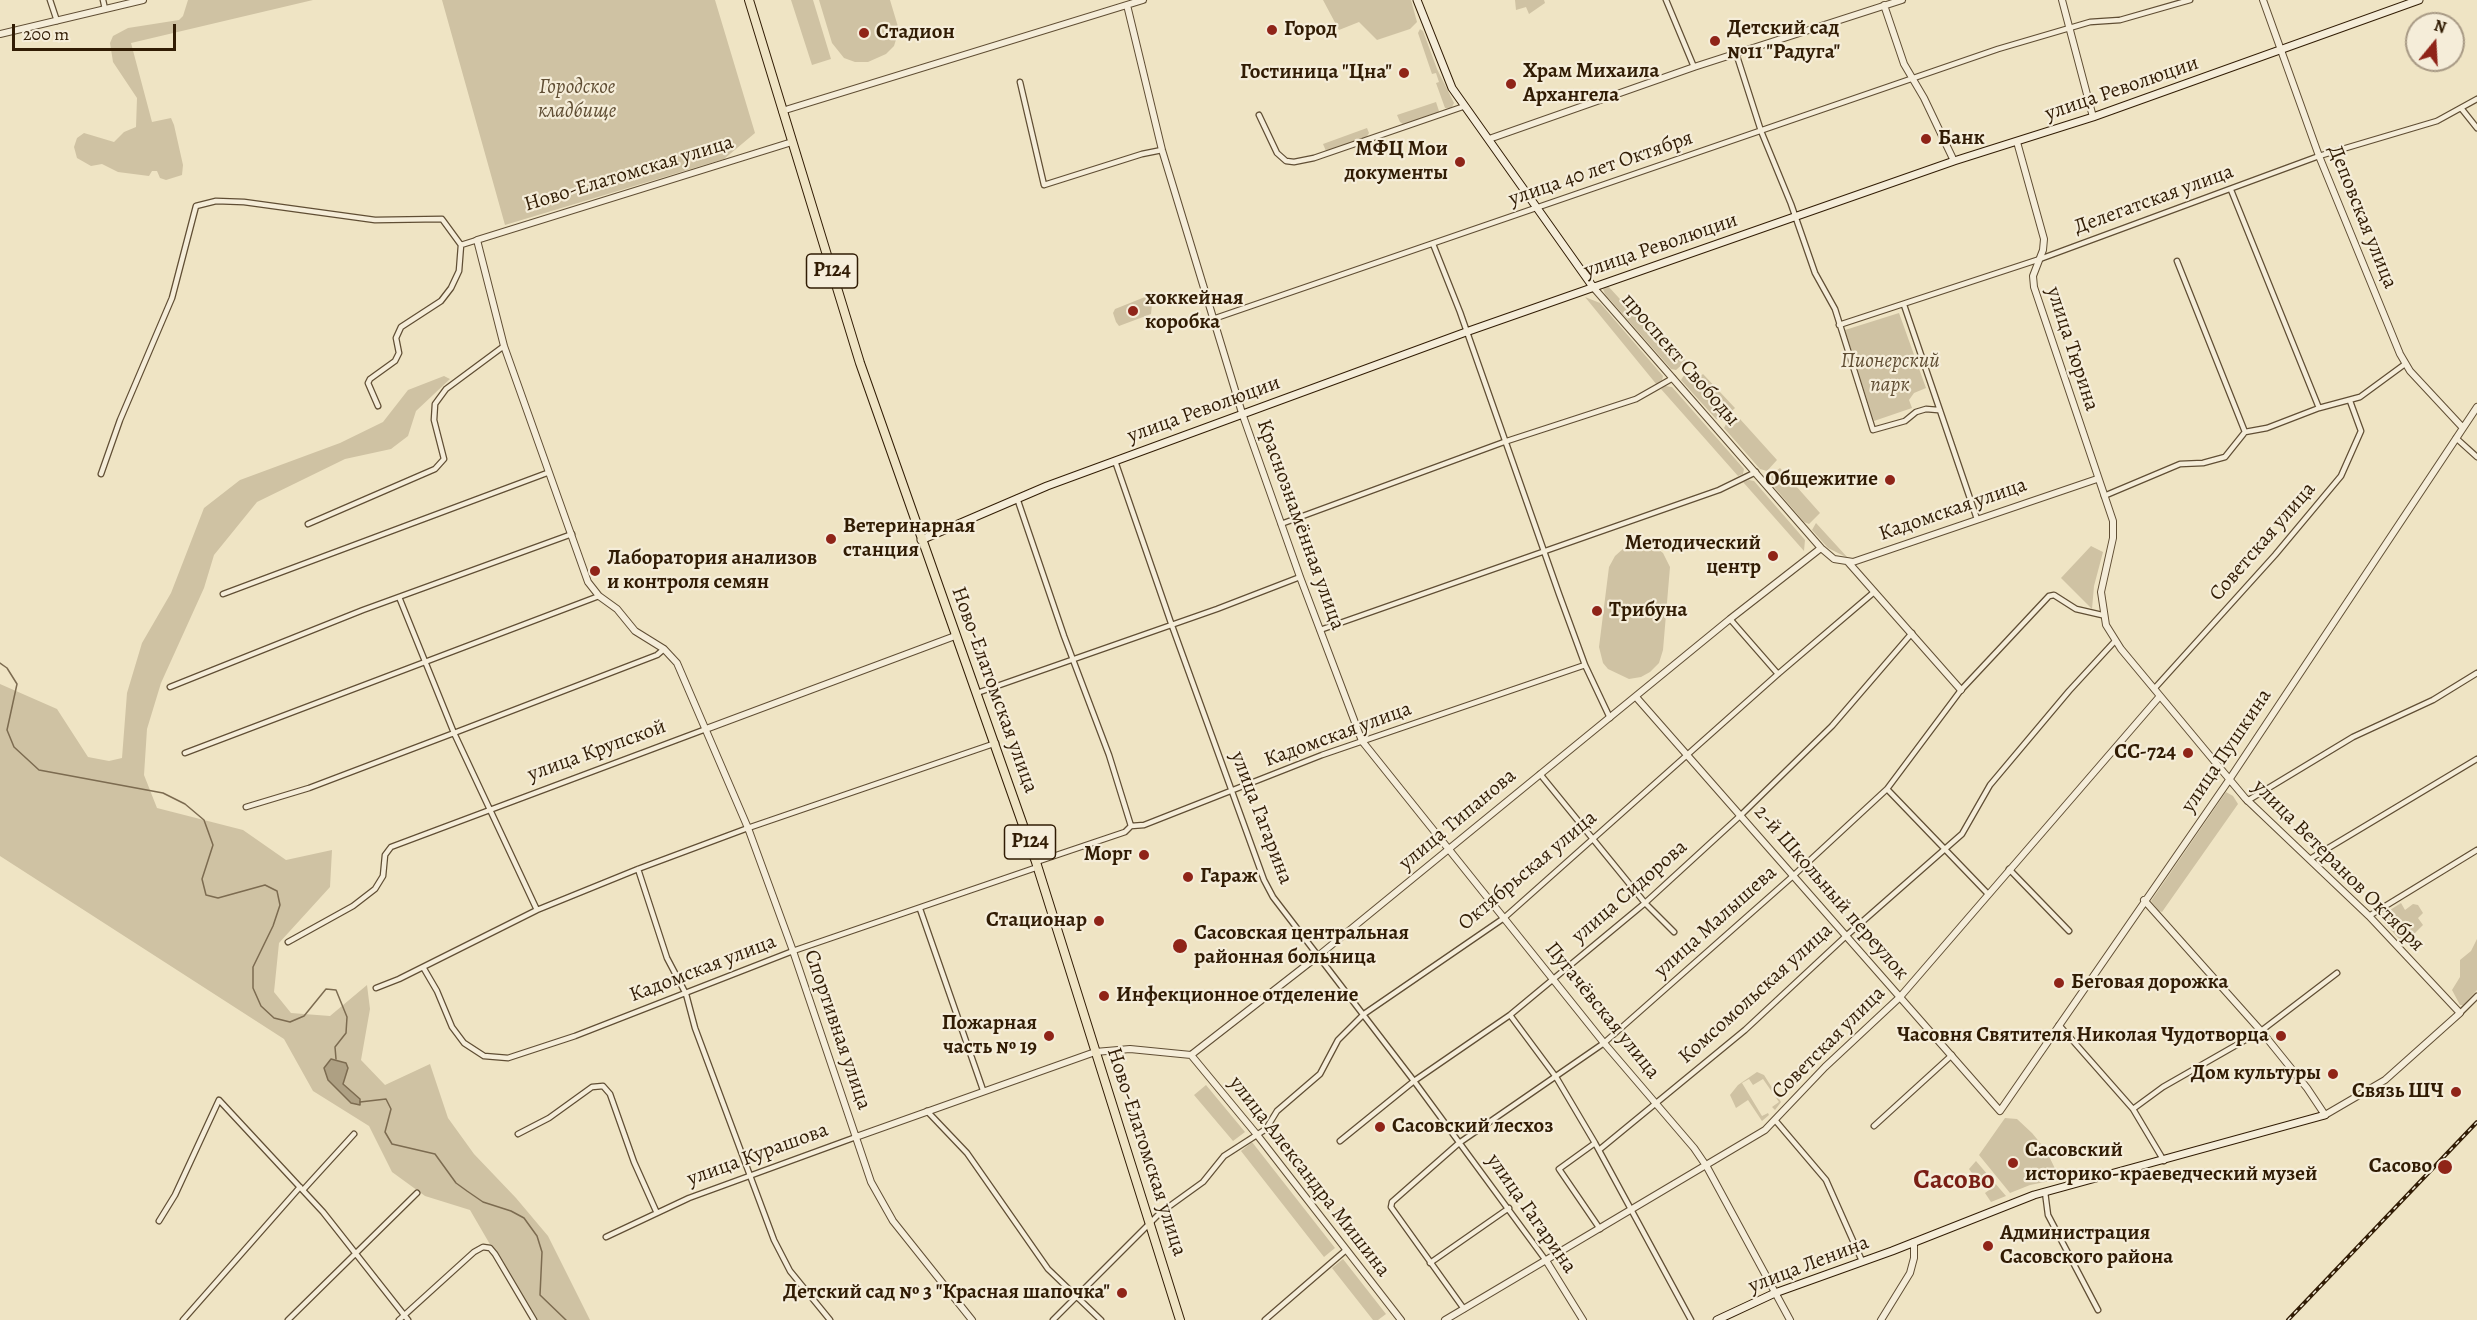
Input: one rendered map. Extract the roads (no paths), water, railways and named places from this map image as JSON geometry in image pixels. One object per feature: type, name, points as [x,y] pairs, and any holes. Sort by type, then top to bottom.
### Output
[{"type":"main road","name":"Ново-Елатомская улица","points":[[749,0],[861,363],[921,540],[996,743],[1037,864],[1180,1320]]},
{"type":"main road","name":"проспект Свободы","points":[[1417,0],[1447,78],[1464,106],[1593,287]]},
{"type":"main road","name":"улица Революции","points":[[921,540],[1017,498],[1466,332],[1954,161],[2093,117],[2419,0]]},
{"type":"main road","name":"улица Ленина","points":[[1717,1320],[1775,1293],[2045,1192],[2325,1115]]},
{"type":"street","points":[[50,0],[57,21]]},
{"type":"street","points":[[102,0],[105,9]]},
{"type":"street","points":[[0,34],[143,0]]},
{"type":"street","points":[[782,111],[1143,0]]},
{"type":"street","points":[[1666,0],[1694,67]]},
{"type":"street","points":[[1489,139],[1694,67],[1902,0]]},
{"type":"street","points":[[2062,0],[2093,117]]},
{"type":"street","name":"улица 40 лет Октября","points":[[1214,319],[1761,131],[1911,77],[1945,69],[1998,49],[2070,27],[2090,22],[2120,20],[2190,0]]},
{"type":"street","name":"Деповская улица","points":[[2263,0],[2319,156],[2405,364],[2463,428]]},
{"type":"street","name":"Краснознамённая улица","points":[[1127,5],[1162,150],[1242,413],[1300,577],[1362,741]]},
{"type":"street","points":[[1884,5],[1900,54],[1954,161]]},
{"type":"street","points":[[1736,53],[1761,131],[1796,216],[1815,273],[1831,301],[1873,430],[1905,421],[1916,412],[1926,409],[1938,410]]},
{"type":"street","points":[[1020,82],[1044,184],[1162,150]]},
{"type":"street","name":"Делегатская улица","points":[[1839,325],[2040,259],[2319,156],[2437,121],[2477,99]]},
{"type":"street","points":[[1259,115],[1277,153],[1286,161],[1294,162],[1314,158],[1464,106]]},
{"type":"street","points":[[2461,108],[2477,128]]},
{"type":"street","name":"Ново-Елатомская улица","points":[[477,240],[792,142]]},
{"type":"street","name":"улица Тюрина","points":[[2017,142],[2044,239],[2040,259],[2033,276],[2034,287],[2114,531],[2101,592],[2102,615]]},
{"type":"street","points":[[2231,190],[2319,408]]},
{"type":"street","points":[[101,474],[120,420],[172,298],[196,206],[216,201],[244,202],[375,219],[442,219],[460,245],[459,271],[451,288],[441,301],[401,327],[396,338],[399,353],[395,361],[370,379],[368,383],[378,406]]},
{"type":"street","points":[[246,807],[309,788],[657,655],[664,650],[634,631],[617,609],[599,596],[588,582],[572,534],[547,473],[504,346],[477,240],[460,245]]},
{"type":"street","points":[[1432,244],[1466,332],[1585,665],[1610,718]]},
{"type":"street","points":[[2177,261],[2245,432]]},
{"type":"street","name":"проспект Свободы","points":[[1593,287],[1821,548]]},
{"type":"street","points":[[1904,305],[1938,410],[1945,418],[1977,519]]},
{"type":"street","points":[[308,524],[435,469],[444,459],[435,420],[435,404],[446,389],[504,346]]},
{"type":"street","points":[[2104,496],[2180,464],[2203,463],[2225,457],[2245,432],[2267,428],[2319,408],[2350,401],[2373,388],[2405,364]]},
{"type":"street","points":[[1281,524],[1504,442],[1636,399],[1673,378]]},
{"type":"street","name":"Советская улица","points":[[2154,689],[2275,555],[2341,476],[2361,431],[2350,401]]},
{"type":"street","name":"улица Пушкина","points":[[2000,1111],[2229,780],[2477,407]]},
{"type":"street","points":[[2456,438],[2477,457]]},
{"type":"street","name":"улица Гагарина","points":[[1115,461],[1268,889],[1509,1208],[1583,1320]]},
{"type":"street","points":[[1320,630],[1719,490],[1756,472]]},
{"type":"street","points":[[223,594],[547,473]]},
{"type":"street","name":"Кадомская улица","points":[[1848,562],[2097,479]]},
{"type":"street","points":[[1017,498],[1109,755],[1131,826]]},
{"type":"street","points":[[170,687],[399,597],[572,534]]},
{"type":"street","points":[[1821,548],[1834,559],[1848,562],[1961,690]]},
{"type":"street","name":"улица Типанова","points":[[1191,1055],[1318,956],[1730,619],[1821,548]]},
{"type":"street","points":[[977,693],[1171,623],[1235,603],[1300,577]]},
{"type":"street","name":"Октябрьская улица","points":[[1053,1320],[1150,1223],[1203,1182],[1224,1156],[1266,1129],[1282,1106],[1320,1074],[1338,1040],[1364,1014],[1504,918],[1778,674],[1873,593]]},
{"type":"street","name":"улица Малышева","points":[[1430,1263],[1390,1204],[1460,1143],[1604,1043],[1793,876],[1887,789],[1961,690],[2049,596],[2054,595],[2076,609],[2102,615]]},
{"type":"street","points":[[185,753],[599,596]]},
{"type":"street","points":[[399,597],[454,733],[537,910]]},
{"type":"street","name":"улица Ветеранов Октября","points":[[2102,615],[2115,641],[2247,801],[2369,916],[2460,1013]]},
{"type":"street","points":[[1730,619],[1778,674]]},
{"type":"street","name":"улица Сидорова","points":[[1341,1142],[1414,1082],[1510,1015],[1555,980],[1645,903],[1741,815],[1832,726],[1912,633]]},
{"type":"street","name":"улица Крупской","points":[[288,942],[371,892],[383,876],[385,855],[391,847],[490,808],[955,636]]},
{"type":"street","name":"Комсомольская улица","points":[[1599,1150],[1745,1030],[1846,936],[1945,851],[1966,829],[1985,792],[2026,741],[2115,641]]},
{"type":"street","name":"Спортивная улица","points":[[664,650],[677,663],[748,828],[881,1203],[972,1320]]},
{"type":"street","name":"Кадомская улица","points":[[423,968],[459,1038],[475,1053],[494,1058],[508,1058],[575,1036],[793,951],[920,909],[1125,832],[1131,826],[1144,825],[1157,818],[1232,792],[1362,741],[1585,665]]},
{"type":"street","points":[[2247,801],[2353,737],[2433,700],[2477,673]]},
{"type":"street","name":"Советская улица","points":[[1445,1320],[1760,1134],[1825,1067],[1900,997],[2160,696]]},
{"type":"street","name":"2-й Школьный переулок","points":[[1636,697],[2000,1111]]},
{"type":"street","name":"Пугачёвская улица","points":[[1362,741],[1604,1043],[1707,1167],[1790,1320]]},
{"type":"street","points":[[376,988],[423,968],[537,910],[638,869],[748,828],[996,743]]},
{"type":"street","points":[[2310,859],[2477,759]]},
{"type":"street","points":[[1540,774],[1645,903],[1674,932]]},
{"type":"street","points":[[1887,789],[1988,894]]},
{"type":"street","points":[[2369,916],[2477,850]]},
{"type":"street","points":[[638,869],[667,958],[686,994],[695,1028],[781,1256],[790,1271],[830,1320]]},
{"type":"street","points":[[2009,869],[2069,931]]},
{"type":"street","points":[[2144,900],[2262,1031],[2307,1088],[2325,1115],[2385,1080],[2477,996]]},
{"type":"street","points":[[920,909],[983,1090]]},
{"type":"street","points":[[2133,1109],[2163,1087],[2262,1031],[2337,973]]},
{"type":"street","points":[[1510,1015],[1556,1077],[1633,1210],[1691,1320]]},
{"type":"street","points":[[2059,1025],[2133,1109],[2164,1161]]},
{"type":"street","points":[[1095,1052],[1130,1049],[1191,1055]]},
{"type":"street","name":"улица Курашова","points":[[606,1237],[656,1211],[750,1174],[1095,1052]]},
{"type":"street","name":"улица Александра Мишина","points":[[1191,1055],[1258,1136],[1401,1320]]},
{"type":"street","points":[[1874,1126],[1952,1055]]},
{"type":"street","points":[[518,1134],[549,1118],[592,1087],[603,1086],[610,1094],[634,1162],[656,1211]]},
{"type":"street","points":[[159,1221],[174,1195],[219,1100],[302,1189],[408,1320]]},
{"type":"street","points":[[927,1111],[967,1153],[1048,1269],[1101,1320]]},
{"type":"street","points":[[1775,1120],[1826,1180],[1862,1261]]},
{"type":"street","points":[[183,1320],[354,1134]]},
{"type":"street","points":[[1595,1143],[1559,1169],[1600,1230]]},
{"type":"street","points":[[2045,1192],[2048,1215],[2098,1310]]},
{"type":"street","points":[[288,1320],[417,1193]]},
{"type":"street","points":[[1464,1309],[1430,1263],[1509,1208]]},
{"type":"street","points":[[1881,1320],[1910,1273],[1914,1258],[1914,1242]]},
{"type":"street","points":[[399,1320],[474,1252],[483,1247],[490,1248],[495,1254],[534,1320]]},
{"type":"street","points":[[1265,1320],[1346,1250]]},
{"type":"waterway","points":[[0,663],[7,668],[17,684],[7,730],[14,747],[39,770],[163,793],[185,804],[204,820],[213,845],[202,879],[206,895],[218,898],[265,885],[277,891],[280,905],[273,926],[253,967],[253,988],[261,1006],[274,1018],[290,1022],[304,1016],[326,989],[336,990],[347,1017],[346,1033],[335,1047],[336,1059]]},
{"type":"waterway","points":[[360,1102],[386,1099],[391,1109],[385,1132],[392,1144],[435,1154],[456,1183],[467,1191],[483,1202],[524,1218],[537,1236],[542,1252],[540,1295],[566,1320]]},
{"type":"railway","points":[[2288,1320],[2477,1122]]},
{"type":"place","name":"Город","points":[[1272,30]]},
{"type":"place","name":"Стадион","points":[[864,33]]},
{"type":"place","name":"Детский сад №11 \"Радуга\"","points":[[1715,41]]},
{"type":"place","name":"Гостиница \"Цна\"","points":[[1404,73]]},
{"type":"place","name":"Храм Михаила Архангела","points":[[1511,84]]},
{"type":"place","name":"Банк","points":[[1926,139]]},
{"type":"place","name":"МФЦ Мои документы","points":[[1460,162]]},
{"type":"place","name":"хоккейная коробка","points":[[1133,311]]},
{"type":"place","name":"Общежитие","points":[[1890,480]]},
{"type":"place","name":"Ветеринарная станция","points":[[831,539]]},
{"type":"place","name":"Методический центр","points":[[1773,556]]},
{"type":"place","name":"Лаборатория анализов и контроля семян","points":[[595,571]]},
{"type":"place","name":"Трибуна","points":[[1597,611]]},
{"type":"place","name":"СС-724","points":[[2188,753]]},
{"type":"place","name":"Морг","points":[[1144,855]]},
{"type":"place","name":"Гараж","points":[[1188,877]]},
{"type":"place","name":"Стационар","points":[[1099,921]]},
{"type":"place","name":"Сасовская центральная районная больница","points":[[1180,946]]},
{"type":"place","name":"Беговая дорожка","points":[[2059,983]]},
{"type":"place","name":"Инфекционное отделение","points":[[1104,996]]},
{"type":"place","name":"Пожарная часть № 19","points":[[1049,1036]]},
{"type":"place","name":"Часовня Святителя Николая Чудотворца","points":[[2281,1036]]},
{"type":"place","name":"Дом культуры","points":[[2333,1074]]},
{"type":"place","name":"Связь ШЧ","points":[[2456,1092]]},
{"type":"place","name":"Сасовский лесхоз","points":[[1380,1127]]},
{"type":"place","name":"Сасовский историко-краеведческий музей","points":[[2013,1163]]},
{"type":"place","name":"Сасово","points":[[2445,1167]]},
{"type":"place","name":"Администрация Сасовского района","points":[[1988,1246]]},
{"type":"place","name":"Детский сад № 3 \"Красная шапочка\"","points":[[1122,1293]]},
{"type":"district","name":"Сасово","points":[[1954,1181]]},
{"type":"park label","name":"Городское кладбище","points":[[577,100]]},
{"type":"park label","name":"Пионерский парк","points":[[1890,374]]}]
